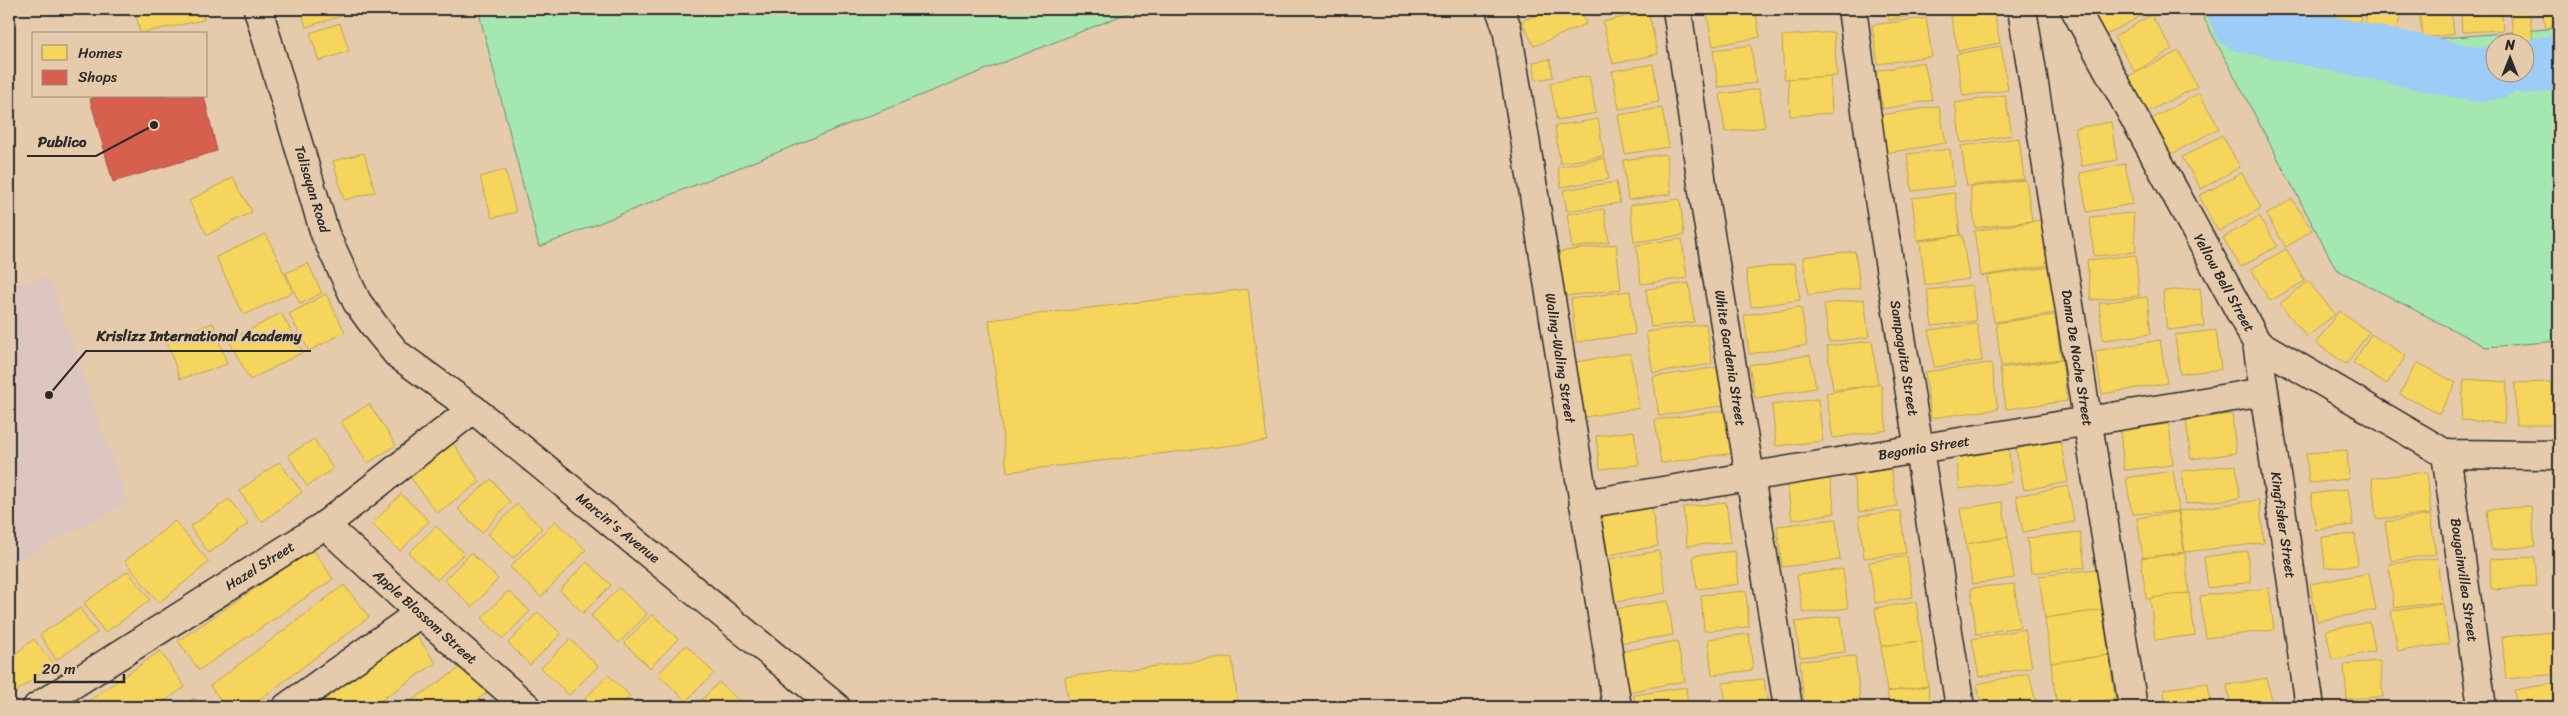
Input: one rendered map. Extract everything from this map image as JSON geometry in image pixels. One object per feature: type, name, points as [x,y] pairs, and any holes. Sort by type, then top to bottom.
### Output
[{"type":"street","name":"Talisayan Road","points":[[258,9],[325,234],[357,302],[397,354]]},
{"type":"street","name":"Waling-Waling Street","points":[[1500,9],[1507,28],[1617,707]]},
{"type":"street","name":"White Gardenia Street","points":[[1677,9],[1703,191],[1788,707]]},
{"type":"street","name":"Sampaguita Street","points":[[1852,9],[1918,449],[1960,707]]},
{"type":"street","name":"Dama De Noche Street","points":[[2022,9],[2133,707]]},
{"type":"street","name":"Yellow Bell Street","points":[[2075,9],[2257,343],[2446,454],[2559,455]]},
{"type":"street","name":"Kingfisher Street","points":[[2257,343],[2310,707]]},
{"type":"street","name":"Marcin's Avenue","points":[[397,354],[473,409],[836,707]]},
{"type":"street","name":"Begonia Street","points":[[1584,504],[2264,392]]},
{"type":"street","name":"Hazel Street","points":[[37,707],[325,525],[473,409]]},
{"type":"street","name":"Bougainvillea Street","points":[[2446,454],[2482,707]]},
{"type":"street","name":"Apple Blossom Street","points":[[325,525],[517,704]]},
{"type":"street","points":[[287,707],[420,613]]},
{"type":"shaded area","points":[[49,277],[128,503],[14,562],[9,545],[9,286]]},
{"type":"green space","points":[[478,9],[1138,9],[539,247]]},
{"type":"green space","points":[[2199,9],[2313,9],[2398,42],[2486,34],[2486,82],[2536,82],[2536,32],[2513,32],[2559,28],[2559,341],[2486,347],[2336,269]]},
{"type":"building: Homes","points":[[135,9],[202,9],[204,20],[140,32]]},
{"type":"building: Homes","points":[[301,9],[342,9],[344,15],[306,27]]},
{"type":"building: Homes","points":[[1550,9],[1580,9],[1586,24],[1534,46],[1522,21]]},
{"type":"building: Homes","points":[[1593,9],[1619,9],[1596,16]]},
{"type":"building: Homes","points":[[1706,9],[1755,9],[1760,37],[1713,46]]},
{"type":"building: Homes","points":[[1886,9],[1936,9],[1936,11],[1889,20]]},
{"type":"building: Homes","points":[[1974,9],[1993,9],[2000,43],[1958,51],[1950,13]]},
{"type":"building: Homes","points":[[2089,9],[2146,9],[2148,12],[2104,36]]},
{"type":"building: Homes","points":[[2330,9],[2363,9],[2359,24],[2328,15]]},
{"type":"building: Homes","points":[[2369,9],[2403,9],[2394,38],[2363,28]]},
{"type":"building: Homes","points":[[2419,9],[2451,9],[2454,34],[2423,38]]},
{"type":"building: Homes","points":[[2529,9],[2532,32],[2513,32],[2510,10]]},
{"type":"building: Homes","points":[[2541,9],[2559,9],[2559,25],[2546,28]]},
{"type":"building: Homes","points":[[1648,11],[1658,54],[1613,64],[1603,22]]},
{"type":"building: Homes","points":[[2502,13],[2503,30],[2462,32],[2461,15]]},
{"type":"building: Homes","points":[[2151,15],[2172,49],[2135,72],[2114,37]]},
{"type":"building: Homes","points":[[1926,18],[1932,56],[1878,64],[1872,25]]},
{"type":"building: Homes","points":[[340,23],[349,51],[319,61],[310,33]]},
{"type":"building: Homes","points":[[1834,32],[1837,76],[1784,79],[1782,36]]},
{"type":"building: Homes","points":[[1751,45],[1756,83],[1718,87],[1713,50]]},
{"type":"building: Homes","points":[[2001,46],[2008,90],[1963,96],[1956,54]]},
{"type":"building: Homes","points":[[2179,51],[2197,87],[2143,114],[2125,78]]},
{"type":"building: Homes","points":[[1550,59],[1553,77],[1536,80],[1533,62]]},
{"type":"building: Homes","points":[[1924,62],[1932,100],[1883,109],[1875,71]]},
{"type":"building: Homes","points":[[1653,64],[1659,102],[1619,109],[1612,71]]},
{"type":"building: Homes","points":[[1589,76],[1596,113],[1557,120],[1550,83]]},
{"type":"building: Homes","points":[[1830,76],[1832,113],[1790,116],[1788,79]]},
{"type":"building: Homes","points":[[1759,89],[1765,127],[1725,132],[1720,94]]},
{"type":"building: Homes","points":[[2199,93],[2219,128],[2168,156],[2148,121]]},
{"type":"building: Homes","points":[[2005,95],[2012,135],[1961,143],[1955,103]]},
{"type":"building: Homes","points":[[1939,106],[1946,143],[1886,153],[1880,115]]},
{"type":"building: Homes","points":[[1662,108],[1669,147],[1625,154],[1618,115]]},
{"type":"building: Homes","points":[[1598,119],[1604,156],[1560,163],[1555,126]]},
{"type":"building: Homes","points":[[2111,122],[2117,160],[2082,166],[2075,128]]},
{"type":"building: Homes","points":[[2222,135],[2240,167],[2201,189],[2182,157]]},
{"type":"building: Homes","points":[[2019,138],[2024,179],[1967,186],[1961,146]]},
{"type":"building: Homes","points":[[1950,149],[1954,186],[1912,191],[1907,154]]},
{"type":"building: Homes","points":[[364,153],[375,192],[344,200],[333,161]]},
{"type":"building: Homes","points":[[1666,154],[1671,194],[1628,200],[1623,160]]},
{"type":"building: Homes","points":[[1605,158],[1609,179],[1561,187],[1558,167]]},
{"type":"building: Homes","points":[[2125,164],[2133,204],[2087,212],[2080,173]]},
{"type":"building: Homes","points":[[505,170],[516,212],[492,218],[480,177]]},
{"type":"building: Homes","points":[[2242,173],[2261,208],[2218,231],[2199,196]]},
{"type":"building: Homes","points":[[233,177],[252,212],[207,235],[189,201]]},
{"type":"building: Homes","points":[[2026,180],[2032,221],[1975,228],[1970,187]]},
{"type":"building: Homes","points":[[1616,182],[1620,203],[1567,211],[1563,190]]},
{"type":"building: Homes","points":[[1955,193],[1960,235],[1917,240],[1912,198]]},
{"type":"building: Homes","points":[[1680,199],[1684,235],[1634,242],[1630,205]]},
{"type":"building: Homes","points":[[2292,199],[2312,230],[2286,247],[2266,215]]},
{"type":"building: Homes","points":[[1604,209],[1609,242],[1572,248],[1567,214]]},
{"type":"building: Homes","points":[[2133,213],[2136,252],[2094,256],[2090,217]]},
{"type":"building: Homes","points":[[2259,216],[2277,246],[2241,267],[2223,238]]},
{"type":"building: Homes","points":[[2042,220],[2049,265],[1981,276],[1974,231]]},
{"type":"building: Homes","points":[[266,234],[293,292],[244,315],[216,257]]},
{"type":"building: Homes","points":[[1962,235],[1969,279],[1925,285],[1920,241]]},
{"type":"building: Homes","points":[[1682,239],[1687,278],[1641,284],[1636,245]]},
{"type":"building: Homes","points":[[1616,244],[1621,289],[1558,297],[1552,253]]},
{"type":"building: Homes","points":[[2286,249],[2305,281],[2270,301],[2251,269]]},
{"type":"building: Homes","points":[[1855,251],[1860,288],[1808,295],[1803,257]]},
{"type":"building: Homes","points":[[2136,255],[2139,296],[2091,300],[2087,260]]},
{"type":"building: Homes","points":[[308,263],[322,293],[300,304],[286,273]]},
{"type":"building: Homes","points":[[1795,263],[1800,300],[1751,307],[1746,270]]},
{"type":"building: Homes","points":[[2049,267],[2056,313],[1994,322],[1987,276]]},
{"type":"building: Homes","points":[[2308,281],[2335,314],[2307,337],[2280,304]]},
{"type":"building: Homes","points":[[1689,283],[1694,322],[1651,327],[1646,289]]},
{"type":"building: Homes","points":[[1972,285],[1976,321],[1932,326],[1927,290]]},
{"type":"building: Homes","points":[[2200,288],[2204,326],[2167,330],[2163,291]]},
{"type":"building: Homes","points":[[1248,289],[1267,441],[1007,472],[989,320]]},
{"type":"building: Homes","points":[[1630,291],[1635,334],[1576,342],[1571,299]]},
{"type":"building: Homes","points":[[326,294],[345,332],[309,351],[289,314]]},
{"type":"building: Homes","points":[[2147,297],[2151,334],[2103,340],[2099,303]]},
{"type":"building: Homes","points":[[1864,299],[1869,337],[1829,342],[1824,304]]},
{"type":"building: Homes","points":[[1801,307],[1807,345],[1749,354],[1744,315]]},
{"type":"building: Homes","points":[[2339,311],[2369,332],[2346,364],[2316,343]]},
{"type":"building: Homes","points":[[281,313],[303,352],[250,380],[229,341]]},
{"type":"building: Homes","points":[[2055,315],[2061,359],[2001,366],[1996,323]]},
{"type":"building: Homes","points":[[213,323],[227,364],[180,379],[166,339]]},
{"type":"building: Homes","points":[[1706,324],[1712,364],[1653,373],[1646,332]]},
{"type":"building: Homes","points":[[1977,324],[1982,361],[1934,367],[1929,330]]},
{"type":"building: Homes","points":[[2216,330],[2221,369],[2180,374],[2175,335]]},
{"type":"building: Homes","points":[[2371,334],[2406,356],[2387,384],[2353,363]]},
{"type":"building: Homes","points":[[2160,340],[2167,383],[2102,394],[2095,351]]},
{"type":"building: Homes","points":[[1872,341],[1878,385],[1833,390],[1827,346]]},
{"type":"building: Homes","points":[[1630,353],[1639,408],[1585,417],[1576,362]]},
{"type":"building: Homes","points":[[1810,355],[1816,388],[1755,398],[1749,365]]},
{"type":"building: Homes","points":[[2062,360],[2067,401],[2006,409],[2000,368]]},
{"type":"building: Homes","points":[[2417,362],[2456,383],[2439,414],[2400,394]]},
{"type":"building: Homes","points":[[1991,363],[1998,409],[1931,418],[1925,372]]},
{"type":"building: Homes","points":[[1719,367],[1725,405],[1659,416],[1653,377]]},
{"type":"building: Homes","points":[[2464,379],[2507,382],[2504,423],[2461,420]]},
{"type":"building: Homes","points":[[2552,382],[2553,425],[2516,425],[2515,383]]},
{"type":"building: Homes","points":[[1881,384],[1887,430],[1833,438],[1826,393]]},
{"type":"building: Homes","points":[[1818,399],[1823,441],[1776,446],[1772,405]]},
{"type":"building: Homes","points":[[369,404],[396,445],[368,463],[341,422]]},
{"type":"building: Homes","points":[[1727,410],[1734,453],[1661,463],[1655,420]]},
{"type":"building: Homes","points":[[2232,414],[2236,453],[2191,459],[2186,420]]},
{"type":"building: Homes","points":[[2169,424],[2173,465],[2124,470],[2120,430]]},
{"type":"building: Homes","points":[[1634,431],[1639,465],[1600,469],[1596,436]]},
{"type":"building: Homes","points":[[314,439],[333,469],[307,486],[288,455]]},
{"type":"building: Homes","points":[[2060,440],[2068,482],[2024,490],[2016,449]]},
{"type":"building: Homes","points":[[452,442],[480,482],[437,513],[408,474]]},
{"type":"building: Homes","points":[[2008,445],[2012,482],[1960,489],[1956,452]]},
{"type":"building: Homes","points":[[2347,450],[2349,479],[2309,483],[2306,453]]},
{"type":"building: Homes","points":[[279,462],[302,492],[262,522],[239,491]]},
{"type":"building: Homes","points":[[2236,465],[2240,498],[2186,504],[2182,471]]},
{"type":"building: Homes","points":[[1891,469],[1897,506],[1859,512],[1853,475]]},
{"type":"building: Homes","points":[[2173,471],[2179,511],[2132,514],[2126,478]]},
{"type":"building: Homes","points":[[2427,472],[2431,514],[2376,519],[2372,478]]},
{"type":"building: Homes","points":[[1830,478],[1835,513],[1792,520],[1787,484]]},
{"type":"building: Homes","points":[[491,479],[510,502],[482,533],[458,509]]},
{"type":"building: Homes","points":[[2068,486],[2074,522],[2023,532],[2016,496]]},
{"type":"building: Homes","points":[[2348,489],[2353,525],[2316,530],[2311,494]]},
{"type":"building: Homes","points":[[401,494],[429,521],[400,551],[372,524]]},
{"type":"building: Homes","points":[[229,499],[248,524],[209,553],[190,527]]},
{"type":"building: Homes","points":[[2259,500],[2264,543],[2185,552],[2179,511]]},
{"type":"building: Homes","points":[[1726,502],[1731,542],[1687,546],[1683,507]]},
{"type":"building: Homes","points":[[2002,502],[2008,537],[1966,544],[1960,509]]},
{"type":"building: Homes","points":[[517,504],[542,528],[513,558],[488,534]]},
{"type":"building: Homes","points":[[1651,504],[1658,546],[1608,555],[1601,513]]},
{"type":"building: Homes","points":[[2531,506],[2535,546],[2491,550],[2487,510]]},
{"type":"building: Homes","points":[[1900,511],[1906,553],[1864,558],[1859,516]]},
{"type":"building: Homes","points":[[2178,512],[2184,552],[2143,558],[2137,518]]},
{"type":"building: Homes","points":[[2430,515],[2436,554],[2391,561],[2385,522]]},
{"type":"building: Homes","points":[[1836,519],[1840,560],[1782,567],[1777,526]]},
{"type":"building: Homes","points":[[175,521],[209,562],[159,603],[125,561]]},
{"type":"building: Homes","points":[[555,521],[586,550],[541,597],[510,567]]},
{"type":"building: Homes","points":[[436,526],[464,553],[437,580],[409,553]]},
{"type":"building: Homes","points":[[2080,532],[2085,567],[2031,573],[2027,538]]},
{"type":"building: Homes","points":[[2355,534],[2358,565],[2325,568],[2322,537]]},
{"type":"building: Homes","points":[[2008,537],[2014,578],[1972,584],[1966,544]]},
{"type":"building: Homes","points":[[313,549],[333,579],[199,670],[178,641]]},
{"type":"building: Homes","points":[[1659,551],[1666,593],[1605,604],[1598,561]]},
{"type":"building: Homes","points":[[1735,551],[1739,584],[1697,589],[1693,556]]},
{"type":"building: Homes","points":[[2247,551],[2251,582],[2208,588],[2204,557]]},
{"type":"building: Homes","points":[[471,553],[498,579],[472,607],[444,580]]},
{"type":"building: Homes","points":[[2185,553],[2189,593],[2146,599],[2141,558]]},
{"type":"building: Homes","points":[[1907,556],[1913,597],[1875,603],[1869,562]]},
{"type":"building: Homes","points":[[2535,557],[2537,587],[2491,589],[2490,559]]},
{"type":"building: Homes","points":[[2437,558],[2442,602],[2394,608],[2389,564]]},
{"type":"building: Homes","points":[[587,562],[611,585],[583,613],[560,590]]},
{"type":"building: Homes","points":[[1843,569],[1848,608],[1803,613],[1797,575]]},
{"type":"building: Homes","points":[[2097,569],[2102,610],[2045,618],[2039,576]]},
{"type":"building: Homes","points":[[128,571],[150,600],[105,633],[84,603]]},
{"type":"building: Homes","points":[[2369,573],[2376,610],[2317,621],[2310,584]]},
{"type":"building: Homes","points":[[2014,584],[2020,627],[1976,634],[1971,588]]},
{"type":"building: Homes","points":[[344,585],[369,617],[250,707],[226,707],[210,686]]},
{"type":"building: Homes","points":[[619,588],[647,614],[619,643],[591,616]]},
{"type":"building: Homes","points":[[2269,588],[2274,630],[2206,638],[2200,596]]},
{"type":"building: Homes","points":[[508,591],[530,611],[503,639],[482,618]]},
{"type":"building: Homes","points":[[1746,591],[1749,627],[1704,631],[1701,595]]},
{"type":"building: Homes","points":[[2189,593],[2195,635],[2155,640],[2150,598]]},
{"type":"building: Homes","points":[[1668,601],[1673,635],[1614,644],[1609,610]]},
{"type":"building: Homes","points":[[1916,602],[1922,641],[1881,646],[1875,608]]},
{"type":"building: Homes","points":[[2443,604],[2449,644],[2398,651],[2391,611]]},
{"type":"building: Homes","points":[[80,608],[97,633],[56,660],[40,635]]},
{"type":"building: Homes","points":[[2102,610],[2109,655],[2051,663],[2045,618]]},
{"type":"building: Homes","points":[[538,612],[561,634],[530,665],[508,643]]},
{"type":"building: Homes","points":[[652,614],[678,639],[650,668],[624,643]]},
{"type":"building: Homes","points":[[1841,616],[1845,652],[1800,657],[1795,622]]},
{"type":"building: Homes","points":[[2370,622],[2375,651],[2332,660],[2326,630]]},
{"type":"building: Homes","points":[[2025,629],[2032,667],[1979,677],[1972,639]]},
{"type":"building: Homes","points":[[414,632],[436,663],[371,707],[304,707]]},
{"type":"building: Homes","points":[[2553,632],[2558,674],[2506,679],[2502,637]]},
{"type":"building: Homes","points":[[1749,634],[1753,670],[1712,675],[1708,639]]},
{"type":"building: Homes","points":[[34,639],[53,663],[11,696],[9,693],[9,659]]},
{"type":"building: Homes","points":[[570,639],[598,666],[569,695],[541,668]]},
{"type":"building: Homes","points":[[1677,641],[1685,681],[1627,692],[1619,652]]},
{"type":"building: Homes","points":[[1922,641],[1928,686],[1887,692],[1881,646]]},
{"type":"building: Homes","points":[[686,645],[714,673],[686,701],[658,674]]},
{"type":"building: Homes","points":[[160,651],[185,687],[156,707],[80,707]]},
{"type":"building: Homes","points":[[2109,655],[2115,699],[2057,707],[2051,663]]},
{"type":"building: Homes","points":[[1855,656],[1860,699],[1804,704],[1800,661]]},
{"type":"building: Homes","points":[[1232,657],[1238,707],[1069,707],[1065,677]]},
{"type":"building: Homes","points":[[2380,661],[2383,697],[2347,699],[2344,664]]},
{"type":"building: Homes","points":[[467,663],[487,693],[467,707],[402,707]]},
{"type":"building: Homes","points":[[2029,673],[2037,707],[1982,707],[1977,684]]},
{"type":"building: Homes","points":[[608,675],[630,696],[619,707],[581,707],[579,705]]},
{"type":"building: Homes","points":[[2267,678],[2273,707],[2231,707],[2227,685]]},
{"type":"building: Homes","points":[[1764,679],[1768,707],[1726,707],[1723,683]]},
{"type":"building: Homes","points":[[719,682],[739,701],[733,707],[695,707]]},
{"type":"building: Homes","points":[[2208,683],[2211,707],[2166,707],[2164,689]]},
{"type":"building: Homes","points":[[2557,683],[2559,707],[2517,707],[2514,690]]},
{"type":"building: Homes","points":[[1928,686],[1931,707],[1890,707],[1887,692]]},
{"type":"building: Homes","points":[[1686,687],[1688,707],[1635,707],[1634,695]]},
{"type":"building: Homes","points":[[194,698],[200,707],[181,707]]},
{"type":"building: Homes","points":[[638,699],[647,707],[630,707]]},
{"type":"building: Homes","points":[[2115,699],[2116,707],[2057,707]]},
{"type":"building: Homes","points":[[1872,702],[1873,707],[1821,707]]},
{"type":"building: Shops","points":[[204,98],[217,151],[113,182],[90,99]]},
{"type":"waterway","points":[[2234,9],[2241,24],[2479,75],[2486,74]]},
{"type":"waterway","points":[[2536,65],[2559,62]]},
{"type":"place","name":"Publico","points":[[154,125]]},
{"type":"place","name":"Krislizz International Academy","points":[[49,395]]}]
